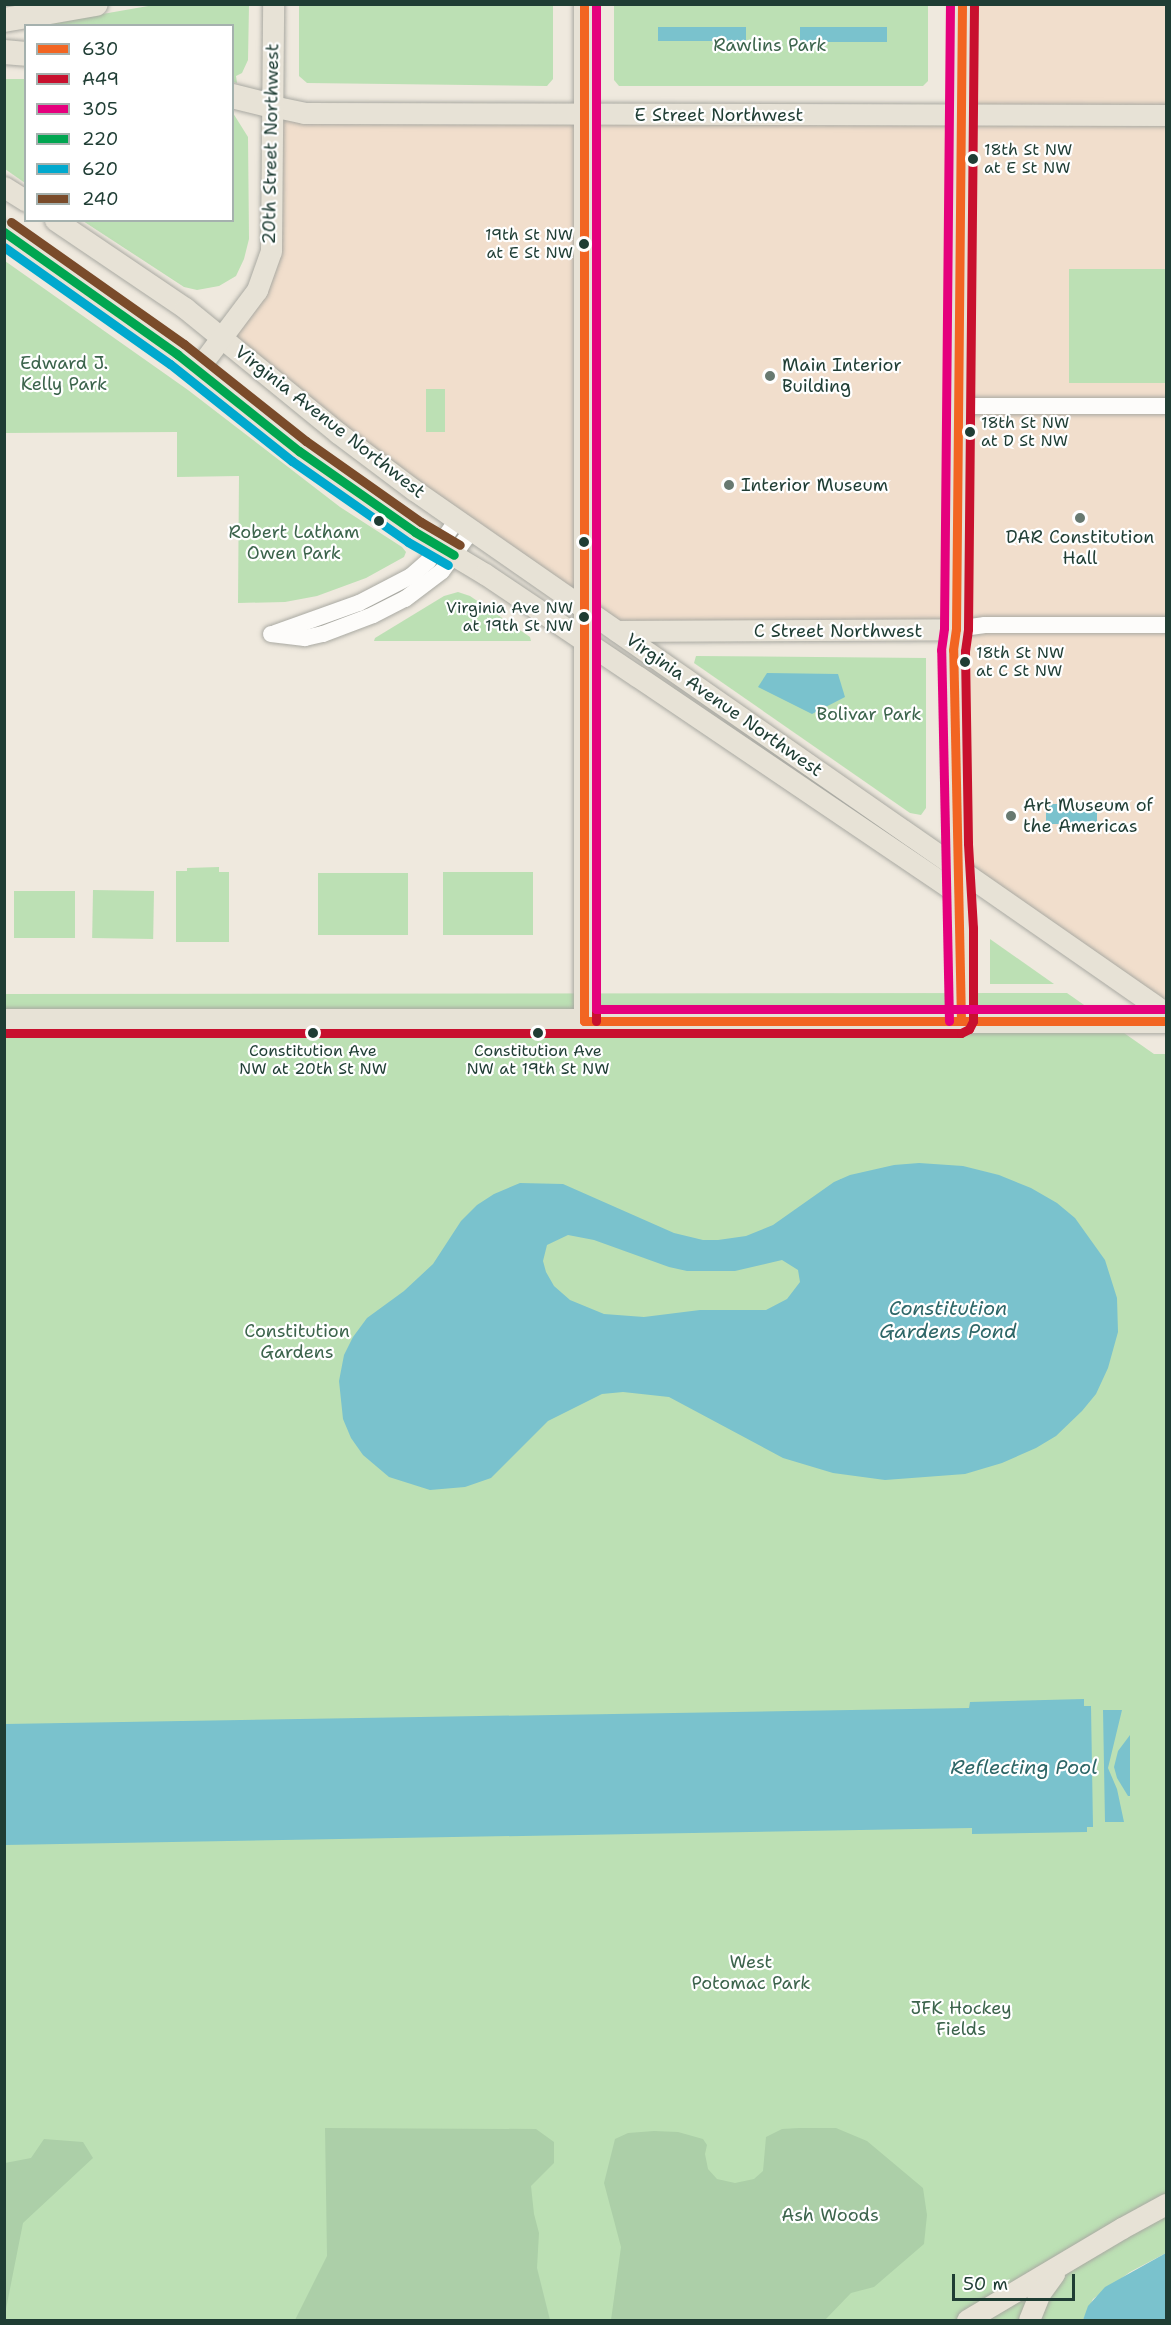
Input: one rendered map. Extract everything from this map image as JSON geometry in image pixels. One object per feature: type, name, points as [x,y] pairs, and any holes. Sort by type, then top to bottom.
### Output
[{"type":"highway","points":[[4,20],[96,4]]},
{"type":"highway","points":[[4,52],[24,54]]},
{"type":"highway","points":[[234,96],[272,106]]},
{"type":"highway","points":[[4,1021],[1167,1021]]},
{"type":"main road","name":"20th Street Northwest","points":[[197,370],[257,290],[271,251],[273,4]]},
{"type":"main road","points":[[584,1021],[585,4]]},
{"type":"main road","points":[[961,1021],[953,690],[956,629],[962,4]]},
{"type":"main road","name":"E Street Northwest","points":[[272,106],[304,113],[1167,115]]},
{"type":"main road","points":[[4,187],[24,200]]},
{"type":"main road","name":"Virginia Avenue Northwest","points":[[58,222],[162,292],[223,338],[360,450],[464,525],[1167,1013]]},
{"type":"main road","name":"Virginia Avenue Northwest","points":[[4,232],[197,370],[299,451],[959,894]]},
{"type":"main road","name":"C Street Northwest","points":[[617,631],[930,631],[956,629]]},
{"type":"main road","points":[[968,2320],[1167,2204]]},
{"type":"main road","points":[[1029,2320],[1040,2293],[1064,2263]]},
{"type":"street","points":[[958,406],[1167,406]]},
{"type":"street","points":[[447,551],[393,587],[340,611],[271,634],[305,638],[340,628],[405,599],[430,582],[464,525]]},
{"type":"street","name":"C Street Northwest","points":[[956,629],[985,625],[1167,625]]},
{"type":"shaded area","points":[[962,5],[1166,5],[1166,1013],[957,867],[955,629],[617,631],[223,338],[257,290],[272,106],[961,115]]},
{"type":"green space","points":[[154,5],[249,5],[248,60],[242,73],[236,76],[237,83],[234,82],[234,24],[45,24]]},
{"type":"green space","points":[[299,5],[553,5],[553,79],[547,86],[307,83],[299,76]]},
{"type":"green space","name":"Rawlins Park","points":[[614,5],[928,5],[928,81],[923,86],[619,86],[614,80]]},
{"type":"green space","points":[[4,79],[24,79],[24,182],[5,169]]},
{"type":"green space","points":[[234,115],[248,137],[249,239],[244,259],[236,276],[219,286],[197,290],[184,287],[85,222],[234,222]]},
{"type":"green space","points":[[5,261],[188,390],[340,507],[402,547],[406,552],[404,557],[366,578],[317,596],[285,602],[238,603],[239,476],[177,477],[177,432],[5,433]]},
{"type":"green space","points":[[1069,269],[1166,269],[1166,383],[1069,383]]},
{"type":"green space","points":[[426,389],[445,389],[445,432],[426,432]]},
{"type":"green space","points":[[458,592],[470,596],[530,637],[531,641],[374,641],[375,638],[444,596]]},
{"type":"green space","name":"Bolivar Park","points":[[696,656],[926,658],[926,808],[921,815],[910,813],[694,663]]},
{"type":"green space","points":[[219,867],[219,872],[229,872],[229,942],[176,942],[176,871],[187,871],[187,868]]},
{"type":"green space","points":[[443,872],[533,872],[533,935],[443,935]]},
{"type":"green space","points":[[318,873],[408,873],[408,935],[318,935]]},
{"type":"green space","points":[[93,890],[154,891],[153,939],[92,938]]},
{"type":"green space","points":[[14,891],[75,891],[75,938],[14,938]]},
{"type":"green space","points":[[990,939],[1054,984],[990,984]]},
{"type":"green space","points":[[1067,993],[1154,1054],[1166,1054],[1166,2253],[1130,2272],[1093,2299],[1083,2320],[5,2320],[5,994]]},
{"type":"green space","points":[[325,2128],[536,2129],[554,2142],[554,2163],[531,2186],[539,2233],[537,2268],[550,2320],[295,2320],[327,2256]]},
{"type":"green space","name":"Ash Woods","points":[[836,2128],[867,2141],[923,2188],[927,2215],[924,2244],[874,2287],[851,2293],[825,2320],[611,2320],[621,2247],[604,2183],[615,2139],[628,2133],[654,2131],[678,2132],[703,2139],[707,2145],[705,2154],[708,2169],[717,2179],[735,2183],[754,2179],[763,2171],[766,2137],[782,2129]]},
{"type":"green space","points":[[44,2139],[83,2142],[93,2158],[23,2223],[5,2314],[5,2163],[31,2158]]},
{"type":"water","points":[[658,27],[746,27],[746,41],[658,41]]},
{"type":"water","points":[[800,27],[887,27],[887,42],[800,42]]},
{"type":"water","points":[[767,673],[838,674],[845,697],[812,714],[758,687]]},
{"type":"water","points":[[1046,804],[1097,804],[1097,824],[1046,824]]},
{"type":"water","name":"Constitution Gardens Pond","points":[[919,1163],[963,1166],[999,1175],[1031,1188],[1057,1203],[1075,1218],[1105,1260],[1117,1298],[1118,1332],[1108,1368],[1096,1394],[1082,1411],[1056,1436],[1036,1448],[1002,1463],[965,1474],[885,1480],[833,1473],[783,1458],[669,1397],[623,1392],[602,1394],[548,1421],[491,1478],[465,1487],[430,1490],[389,1477],[363,1455],[351,1438],[343,1419],[339,1381],[344,1355],[353,1337],[367,1318],[404,1291],[433,1264],[461,1221],[477,1205],[494,1194],[520,1183],[563,1184],[674,1233],[703,1240],[718,1240],[746,1236],[773,1225],[834,1182],[850,1175],[894,1165]],"holes":[[[568,1235],[594,1240],[669,1267],[687,1271],[735,1271],[782,1260],[798,1270],[800,1282],[787,1299],[766,1310],[700,1310],[644,1317],[604,1314],[570,1300],[554,1286],[543,1261],[547,1245]]]},
{"type":"water","name":"Reflecting Pool","points":[[1084,1699],[1084,1706],[1091,1706],[1093,1827],[1087,1827],[1087,1832],[972,1834],[972,1828],[5,1845],[5,1724],[969,1708],[970,1702]]},
{"type":"water","points":[[1103,1710],[1122,1710],[1108,1768],[1117,1789],[1124,1822],[1105,1822]]},
{"type":"water","points":[[1130,1735],[1130,1796],[1128,1796],[1117,1778],[1114,1767],[1118,1751]]},
{"type":"water","points":[[1166,2253],[1166,2320],[1083,2320],[1088,2306],[1105,2287]]},
{"type":"transit line","name":"630","points":[[584,4],[584,1021],[1166,1021]]},
{"type":"transit line","name":"A49","points":[[596,4],[596,1021]]},
{"type":"transit line","name":"305","points":[[596,4],[596,1009],[1166,1009]]},
{"type":"transit line","name":"305","points":[[949,1021],[941,650],[944,628],[950,4]]},
{"type":"transit line","name":"630","points":[[961,1021],[953,650],[956,629],[962,4]]},
{"type":"transit line","name":"A49","points":[[4,1033],[961,1033],[969,1029],[973,1021],[973,928],[968,843],[965,651],[968,629],[974,4]]},
{"type":"transit line","name":"240","points":[[11,222],[184,344],[306,441],[421,522],[460,545]]},
{"type":"transit line","name":"220","points":[[4,232],[177,354],[299,451],[415,532],[454,555]]},
{"type":"transit line","name":"620","points":[[4,247],[170,364],[292,461],[408,542],[448,565]]},
{"type":"place","name":"18th St NW at E St NW","points":[[973,159]]},
{"type":"place","name":"19th St NW at E St NW","points":[[584,244]]},
{"type":"place","name":"Main Interior Building","points":[[770,376]]},
{"type":"place","name":"18th St NW at D St NW","points":[[970,432]]},
{"type":"place","name":"Interior Museum","points":[[729,485]]},
{"type":"place","name":"DAR Constitution Hall","points":[[1080,518]]},
{"type":"place","name":"Virginia Ave NW at 19th St NW","points":[[584,617]]},
{"type":"place","name":"18th St NW at C St NW","points":[[965,662]]},
{"type":"place","name":"Art Museum of the Americas","points":[[1011,816]]},
{"type":"place","name":"Constitution Ave NW at 20th St NW","points":[[313,1033]]},
{"type":"place","name":"Constitution Ave NW at 19th St NW","points":[[538,1033]]},
{"type":"park label","name":"Edward J. Kelly Park","points":[[64,374]]},
{"type":"park label","name":"Robert Latham Owen Park","points":[[294,543]]},
{"type":"park label","name":"Constitution Gardens","points":[[297,1342]]},
{"type":"park label","name":"West Potomac Park","points":[[751,1973]]},
{"type":"park label","name":"JFK Hockey Fields","points":[[961,2019]]}]
